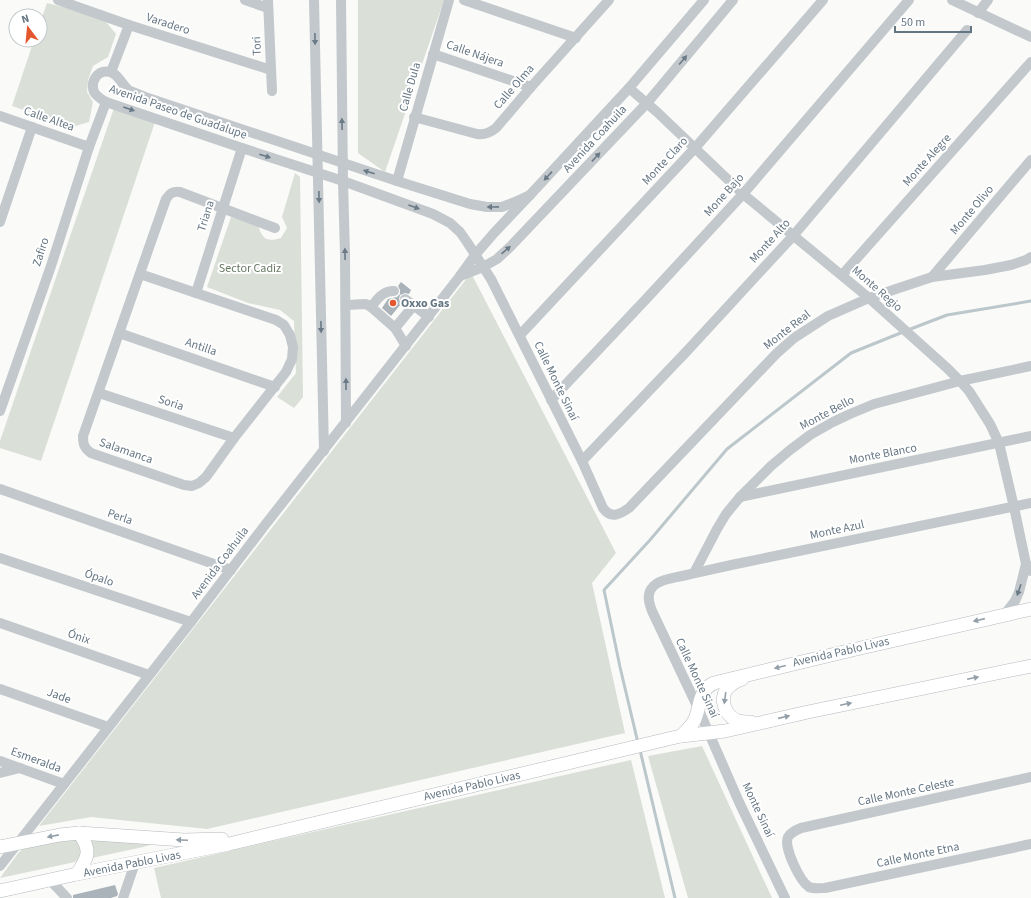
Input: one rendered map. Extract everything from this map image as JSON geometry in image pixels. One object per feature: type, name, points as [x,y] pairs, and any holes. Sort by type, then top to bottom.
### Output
[{"type":"main road","name":"Avenida Pablo Livas","points":[[676,737],[692,724],[704,691],[709,685],[720,681],[1031,609]]},
{"type":"main road","name":"Avenida Pablo Livas","points":[[0,891],[77,874],[216,847],[676,737],[708,733],[761,723],[815,710],[1031,666]]},
{"type":"main road","points":[[752,674],[737,681],[727,689],[724,694],[724,706],[726,712],[736,720],[741,722],[761,723]]},
{"type":"main road","name":"Avenida Pablo Livas","points":[[0,847],[60,835],[79,833],[190,840],[263,835]]},
{"type":"main road","points":[[77,874],[86,860],[88,852],[85,842],[79,833]]},
{"type":"street","name":"Varadero","points":[[58,0],[129,25],[271,70]]},
{"type":"street","points":[[245,0],[268,4]]},
{"type":"street","points":[[314,0],[324,451]]},
{"type":"street","points":[[341,0],[343,181],[346,255],[346,422]]},
{"type":"street","name":"Calle Dula","points":[[397,181],[414,117],[449,0]]},
{"type":"street","points":[[464,0],[576,38]]},
{"type":"street","name":"Calle Olma","points":[[414,117],[477,134],[485,135],[491,132],[609,0]]},
{"type":"street","name":"Avenida Coahuila","points":[[0,866],[429,317],[475,255],[629,88],[704,0]]},
{"type":"street","name":"Avenida Coahuila","points":[[460,276],[483,267],[497,259],[510,247],[647,103],[733,0]]},
{"type":"street","name":"Monte Claro","points":[[520,335],[695,148],[823,0]]},
{"type":"street","name":"Mone Bajo","points":[[551,400],[744,194],[909,0]]},
{"type":"street","points":[[952,0],[1031,37]]},
{"type":"street","points":[[978,13],[988,0]]},
{"type":"street","name":"Tori","points":[[268,4],[272,91]]},
{"type":"street","points":[[111,72],[129,25]]},
{"type":"street","name":"Monte Alto","points":[[582,461],[687,351],[793,236],[967,30]]},
{"type":"street","name":"Calle Nájera","points":[[433,54],[531,87]]},
{"type":"street","name":"Monte Alegre","points":[[842,275],[1031,62]]},
{"type":"street","name":"Avenida Paseo de Guadalupe","points":[[475,255],[460,232],[450,223],[433,214],[343,181],[106,102],[95,92],[93,85],[94,78],[98,74],[105,71],[111,72],[117,76],[123,85],[130,91],[145,97],[317,155],[470,204],[487,207],[502,206],[530,195]]},
{"type":"street","name":"Monte Regio","points":[[629,88],[744,194],[869,298],[947,368],[969,391],[990,424],[999,444],[1028,567],[1015,601],[1005,614]]},
{"type":"street","name":"Zafiro","points":[[0,411],[51,266],[89,147],[106,102]]},
{"type":"street","name":"Calle Altea","points":[[0,116],[89,147]]},
{"type":"street","points":[[0,222],[32,127]]},
{"type":"street","name":"Triana","points":[[196,292],[242,148]]},
{"type":"street","name":"Monte Olivo","points":[[932,277],[1031,160]]},
{"type":"street","name":"Salamanca","points":[[140,274],[276,320],[284,325],[290,335],[293,347],[292,359],[286,372],[234,438],[206,477],[199,483],[192,486],[184,485],[91,453],[85,448],[83,443],[84,436],[119,333],[166,199],[169,194],[180,192],[223,207]]},
{"type":"street","points":[[223,207],[275,228]]},
{"type":"street","name":"Calle Monte Sinaí","points":[[475,255],[491,279],[520,335],[582,461],[603,508],[608,514],[613,515]]},
{"type":"street","name":"Monte Real","points":[[613,515],[620,514],[629,508],[780,350],[794,338],[828,316],[869,298],[932,277],[1011,265],[1031,257]]},
{"type":"street","points":[[371,307],[380,296],[389,291],[394,291]]},
{"type":"street","points":[[405,299],[429,317]]},
{"type":"street","points":[[346,305],[366,304],[371,307],[395,328],[406,346]]},
{"type":"street","points":[[395,328],[414,306]]},
{"type":"street","name":"Antilla","points":[[119,333],[274,387]]},
{"type":"street","name":"Monte Bello","points":[[694,573],[726,514],[740,497],[771,466],[810,435],[833,422],[874,404],[960,381],[1031,366]]},
{"type":"street","name":"Soria","points":[[99,394],[234,438]]},
{"type":"street","name":"Monte Blanco","points":[[740,497],[999,444],[1031,436]]},
{"type":"street","name":"Perla","points":[[0,489],[230,570]]},
{"type":"street","name":"Monte Azul","points":[[651,589],[659,582],[694,573],[1031,503]]},
{"type":"street","name":"Ópalo","points":[[0,558],[191,622]]},
{"type":"street","name":"Calle Monte Sinaí","points":[[651,589],[648,599],[652,611],[698,708],[708,733]]},
{"type":"street","name":"Ónix","points":[[0,623],[149,675]]},
{"type":"street","name":"Jade","points":[[0,689],[108,727]]},
{"type":"street","name":"Monte Sinaí","points":[[708,733],[785,898]]},
{"type":"street","name":"Esmeralda","points":[[0,761],[64,784]]},
{"type":"street","points":[[0,773],[20,768]]},
{"type":"street","name":"Calle Monte Celeste","points":[[810,887],[800,876],[789,853],[787,841],[788,836],[792,832],[801,828],[1031,778]]},
{"type":"street","name":"Calle Monte Etna","points":[[810,887],[825,888],[1031,844]]},
{"type":"street","points":[[123,898],[135,863]]},
{"type":"street","points":[[50,880],[67,898]]},
{"type":"green space","points":[[358,0],[444,0],[385,172],[358,153]]},
{"type":"green space","points":[[47,3],[94,15],[106,22],[116,34],[108,57],[93,66],[88,80],[87,92],[93,102],[89,122],[72,127],[12,106],[31,48],[48,48],[48,8],[45,8]]},
{"type":"green space","points":[[114,108],[155,122],[41,461],[0,448],[0,441]]},
{"type":"green space","name":"Sector Cadiz","points":[[295,173],[300,177],[303,397],[294,408],[277,397],[296,373],[294,321],[280,310],[248,303],[207,287],[231,217],[258,225],[261,234],[266,239],[272,240],[281,238],[287,228],[282,217]]},
{"type":"green space","points":[[471,273],[616,553],[592,583],[625,733],[207,829],[91,817],[39,826]]},
{"type":"green space","points":[[702,746],[772,898],[688,898],[648,756]]},
{"type":"green space","points":[[631,760],[665,898],[161,898],[154,868]]},
{"type":"green space","points":[[76,838],[83,848],[80,858],[75,862],[0,878],[19,852],[26,847]]},
{"type":"green space","points":[[93,839],[160,842],[92,858],[93,847],[91,841]]},
{"type":"building","name":"Oxxo Gas","points":[[401,282],[411,290],[409,294],[405,293],[400,295],[399,299],[401,304],[391,316],[382,308],[388,299],[397,297],[400,294],[398,286]]},
{"type":"building","points":[[115,885],[118,894],[117,896],[111,898],[73,898],[73,895]]},
{"type":"waterway","points":[[908,330],[947,315],[1031,301]]},
{"type":"waterway","points":[[638,743],[604,590],[650,540],[727,449],[851,353],[903,332]]},
{"type":"waterway","points":[[640,750],[675,898]]},
{"type":"place","name":"Oxxo Gas","points":[[393,303]]}]
